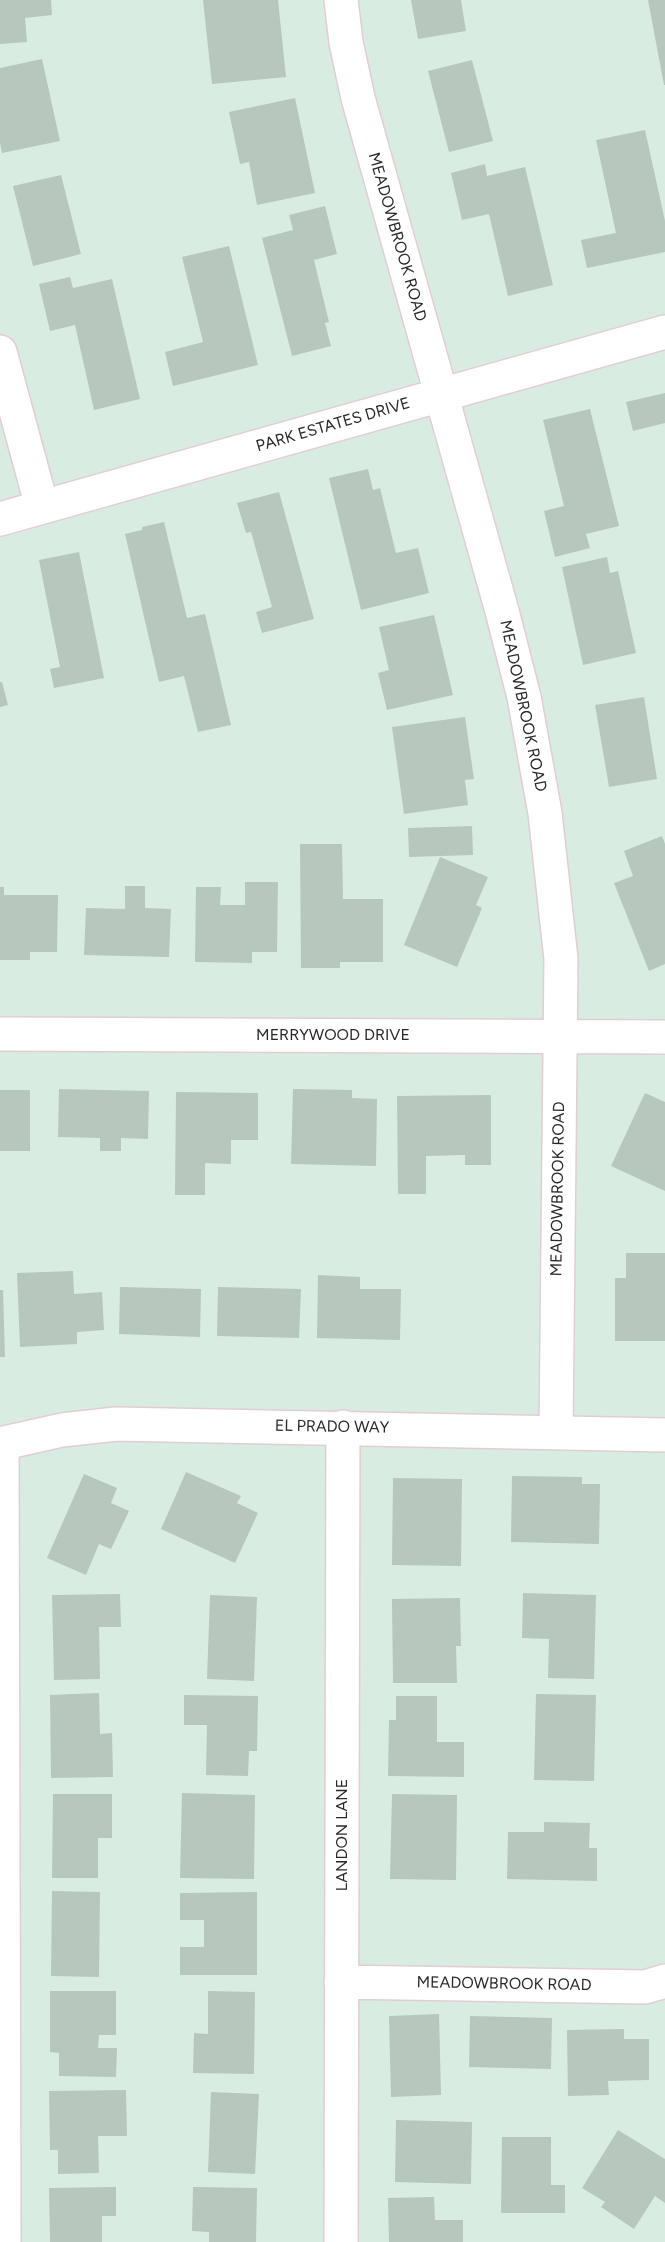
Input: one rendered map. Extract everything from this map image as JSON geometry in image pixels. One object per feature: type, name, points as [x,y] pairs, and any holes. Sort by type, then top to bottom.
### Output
[{"type":"street","name":"MEADOWBROOK ROAD","points":[[341,0],[346,42],[358,98],[518,676],[546,813],[561,959],[556,1432]]},
{"type":"street","name":"PARK ESTATES DRIVE","points":[[0,519],[665,332]]},
{"type":"street","points":[[0,352],[42,507]]},
{"type":"street","name":"MERRYWOOD DRIVE","points":[[0,1034],[665,1037]]},
{"type":"street","name":"EL PRADO WAY","points":[[1,1444],[62,1430],[116,1424],[665,1435]]},
{"type":"street","name":"LANDON LANE","points":[[341,2242],[344,1428]]},
{"type":"street","points":[[1,1444],[4,2242]]},
{"type":"street","name":"MEADOWBROOK ROAD","points":[[341,1982],[645,1987],[665,1981]]},
{"type":"building","points":[[0,0],[51,0],[52,15],[25,18],[27,42],[0,44]]},
{"type":"building","points":[[203,0],[278,0],[286,77],[212,84]]},
{"type":"building","points":[[411,0],[461,0],[466,31],[418,39]]},
{"type":"building","points":[[648,0],[665,0],[665,85],[664,85]]},
{"type":"building","points":[[42,59],[60,141],[2,153],[0,68]]},
{"type":"building","points":[[472,60],[493,141],[449,152],[428,71]]},
{"type":"building","points":[[295,98],[315,193],[257,205],[249,162],[240,164],[229,112]]},
{"type":"building","points":[[645,130],[665,221],[665,252],[587,268],[581,240],[616,233],[596,140]]},
{"type":"building","points":[[485,164],[487,176],[525,167],[553,285],[508,296],[489,214],[462,220],[451,173]]},
{"type":"building","points":[[61,175],[81,254],[33,266],[13,186]]},
{"type":"building","points":[[325,206],[337,254],[314,260],[329,322],[325,323],[331,346],[292,356],[262,238],[293,230],[289,215]]},
{"type":"building","points":[[229,246],[258,365],[173,386],[165,352],[203,342],[182,257]]},
{"type":"building","points":[[70,277],[73,288],[112,279],[140,399],[94,410],[75,325],[50,331],[39,284]]},
{"type":"building","points":[[665,393],[665,423],[633,431],[626,402]]},
{"type":"building","points":[[590,409],[619,526],[586,534],[590,548],[555,557],[544,511],[564,506],[543,420]]},
{"type":"building","points":[[368,469],[373,490],[380,488],[396,553],[418,548],[429,593],[361,610],[329,478]]},
{"type":"building","points":[[279,492],[314,619],[262,633],[256,612],[272,607],[251,532],[246,533],[237,503]]},
{"type":"building","points":[[164,522],[187,618],[205,614],[231,725],[198,732],[184,676],[159,682],[125,534]]},
{"type":"building","points":[[79,552],[104,678],[54,688],[50,669],[60,667],[39,560]]},
{"type":"building","points":[[607,557],[610,573],[618,571],[636,653],[583,665],[562,567]]},
{"type":"building","points":[[434,615],[453,695],[387,710],[378,673],[389,670],[379,627]]},
{"type":"building","points":[[0,682],[2,682],[8,705],[0,707]]},
{"type":"building","points":[[644,697],[657,779],[609,787],[595,705]]},
{"type":"building","points":[[465,717],[474,779],[465,780],[468,805],[404,814],[392,727]]},
{"type":"building","points":[[472,826],[473,855],[409,857],[408,828]]},
{"type":"building","points":[[662,836],[665,844],[665,964],[649,971],[614,883],[633,876],[624,851]]},
{"type":"building","points":[[300,844],[342,844],[343,899],[383,899],[383,962],[340,962],[340,968],[301,968]]},
{"type":"building","points":[[440,857],[488,877],[476,905],[482,908],[457,967],[404,945]]},
{"type":"building","points":[[245,882],[278,882],[277,952],[252,952],[252,963],[195,962],[196,887],[221,887],[220,905],[245,905]]},
{"type":"building","points":[[125,886],[145,886],[145,908],[171,909],[169,957],[84,955],[86,908],[125,909]]},
{"type":"building","points":[[0,887],[4,887],[4,895],[58,895],[57,952],[30,952],[30,960],[0,960]]},
{"type":"building","points":[[59,1089],[149,1091],[148,1139],[121,1138],[121,1151],[100,1151],[100,1138],[58,1137]]},
{"type":"building","points":[[293,1089],[352,1090],[352,1098],[377,1099],[376,1166],[291,1164]]},
{"type":"building","points":[[0,1090],[30,1090],[30,1151],[0,1151]]},
{"type":"building","points":[[176,1092],[258,1093],[258,1140],[231,1140],[231,1164],[205,1163],[205,1195],[175,1195]]},
{"type":"building","points":[[645,1093],[665,1102],[665,1191],[611,1166]]},
{"type":"building","points":[[491,1095],[491,1165],[465,1165],[465,1155],[426,1156],[426,1194],[398,1194],[397,1096]]},
{"type":"building","points":[[626,1253],[665,1253],[665,1341],[615,1341],[615,1278],[626,1278]]},
{"type":"building","points":[[73,1271],[74,1294],[102,1292],[104,1330],[77,1332],[77,1344],[20,1347],[17,1273]]},
{"type":"building","points":[[318,1275],[360,1277],[360,1289],[401,1289],[400,1340],[317,1338]]},
{"type":"building","points":[[120,1287],[201,1289],[200,1337],[119,1334]]},
{"type":"building","points":[[218,1287],[301,1289],[299,1338],[217,1336]]},
{"type":"building","points":[[0,1290],[3,1290],[5,1357],[0,1357]]},
{"type":"building","points":[[186,1472],[241,1496],[237,1503],[258,1513],[235,1563],[161,1529]]},
{"type":"building","points":[[84,1474],[117,1488],[111,1503],[129,1511],[111,1549],[99,1544],[86,1575],[47,1558]]},
{"type":"building","points":[[512,1476],[582,1477],[582,1484],[600,1484],[599,1544],[511,1542]]},
{"type":"building","points":[[393,1478],[462,1479],[461,1566],[392,1565]]},
{"type":"building","points":[[523,1593],[596,1595],[594,1679],[548,1678],[549,1639],[522,1638]]},
{"type":"building","points":[[120,1594],[121,1627],[99,1627],[100,1679],[54,1680],[52,1595]]},
{"type":"building","points":[[210,1595],[257,1597],[254,1681],[207,1679]]},
{"type":"building","points":[[460,1598],[461,1646],[456,1646],[457,1683],[393,1683],[392,1599]]},
{"type":"building","points":[[99,1693],[100,1734],[112,1733],[113,1777],[51,1778],[50,1695]]},
{"type":"building","points":[[536,1694],[596,1695],[594,1781],[534,1780]]},
{"type":"building","points":[[184,1695],[258,1696],[257,1751],[249,1751],[248,1776],[206,1775],[207,1725],[184,1725]]},
{"type":"building","points":[[396,1696],[437,1696],[437,1742],[464,1742],[464,1777],[388,1776],[389,1720],[396,1720]]},
{"type":"building","points":[[182,1793],[255,1795],[254,1879],[180,1878]]},
{"type":"building","points":[[53,1794],[112,1794],[112,1838],[98,1838],[98,1878],[52,1878]]},
{"type":"building","points":[[392,1794],[457,1795],[456,1880],[390,1879]]},
{"type":"building","points":[[544,1822],[590,1823],[589,1848],[597,1848],[597,1881],[507,1879],[508,1832],[544,1832]]},
{"type":"building","points":[[52,1891],[100,1892],[99,1977],[51,1976]]},
{"type":"building","points":[[257,1892],[257,1975],[180,1975],[180,1947],[204,1947],[204,1920],[180,1920],[180,1893]]},
{"type":"building","points":[[50,1991],[116,1991],[116,2035],[99,2035],[98,2048],[117,2048],[116,2077],[59,2076],[59,2053],[50,2052]]},
{"type":"building","points":[[208,1991],[255,1992],[254,2074],[193,2073],[194,2033],[208,2034]]},
{"type":"building","points":[[439,2014],[441,2095],[391,2097],[389,2016]]},
{"type":"building","points":[[470,2016],[552,2018],[551,2069],[469,2067]]},
{"type":"building","points":[[624,2029],[624,2039],[649,2039],[649,2080],[608,2081],[609,2095],[568,2096],[567,2030]]},
{"type":"building","points":[[126,2090],[127,2136],[98,2136],[99,2173],[58,2174],[58,2150],[50,2150],[49,2091]]},
{"type":"building","points":[[211,2092],[259,2094],[255,2174],[208,2172]]},
{"type":"building","points":[[396,2120],[472,2122],[471,2184],[395,2182]]},
{"type":"building","points":[[618,2130],[665,2159],[665,2203],[655,2196],[634,2229],[601,2207],[605,2202],[582,2188]]},
{"type":"building","points":[[502,2137],[551,2137],[551,2185],[565,2185],[565,2213],[501,2213]]},
{"type":"building","points":[[116,2187],[116,2216],[102,2216],[102,2242],[50,2242],[49,2188]]},
{"type":"building","points":[[193,2187],[257,2188],[256,2242],[209,2242],[209,2232],[192,2231]]},
{"type":"building","points":[[434,2197],[435,2220],[463,2220],[463,2242],[389,2242],[388,2198]]}]
